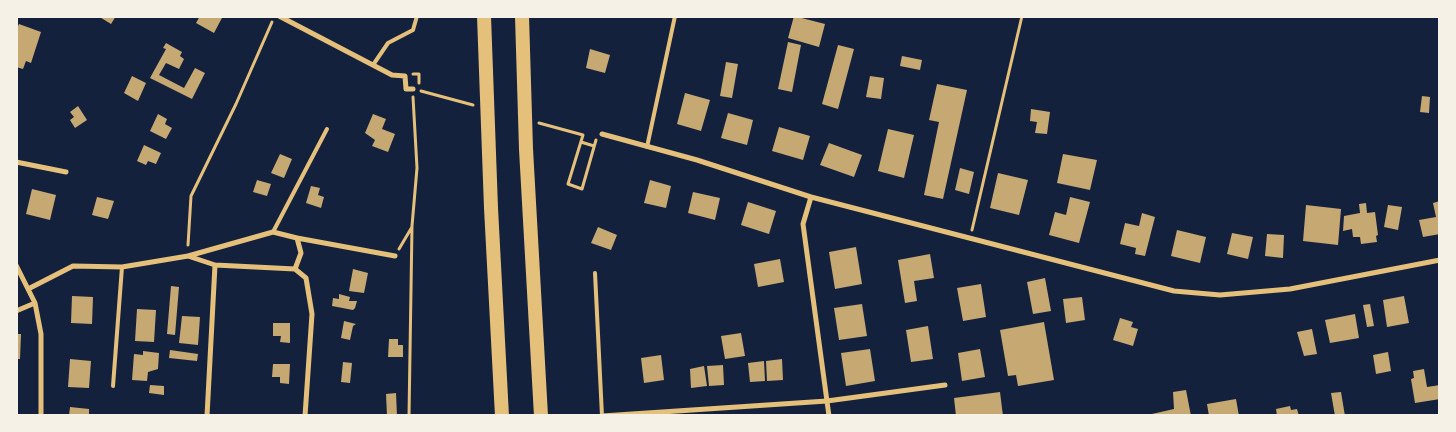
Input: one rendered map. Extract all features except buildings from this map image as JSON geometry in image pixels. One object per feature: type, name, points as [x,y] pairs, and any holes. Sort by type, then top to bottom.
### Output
[{"type":"highway","points":[[484,16],[491,208],[502,416]]},
{"type":"highway","points":[[522,16],[526,149],[541,416]]},
{"type":"street","points":[[279,16],[392,76],[405,76],[406,89],[413,89]]},
{"type":"street","points":[[602,134],[697,160],[811,197],[1174,291],[1220,295],[1290,289],[1440,260]]},
{"type":"street","points":[[16,162],[66,172]]},
{"type":"street","points":[[811,197],[803,224],[829,416]]},
{"type":"street","points":[[30,288],[73,266],[122,267],[188,256],[273,232],[395,256]]},
{"type":"street","points":[[295,269],[301,253],[297,238]]},
{"type":"street","points":[[188,256],[215,265],[295,269],[306,278],[312,314],[305,416]]},
{"type":"street","points":[[16,265],[30,288],[41,334],[41,416]]},
{"type":"street","points":[[207,416],[215,265]]},
{"type":"street","points":[[16,311],[35,303]]},
{"type":"street","points":[[602,416],[827,401],[945,385]]},
{"type":"lane","points":[[372,65],[388,43],[413,30],[416,16]]},
{"type":"lane","points":[[646,147],[674,16]]},
{"type":"lane","points":[[273,232],[327,129]]},
{"type":"lane","points":[[113,386],[122,267]]},
{"type":"lane","points":[[595,273],[602,416]]},
{"type":"path","points":[[188,256],[192,196],[236,104],[274,16]]},
{"type":"path","points":[[970,238],[1022,16]]},
{"type":"path","points":[[409,416],[412,226],[417,168],[413,89]]},
{"type":"path","points":[[565,130],[583,135],[568,184],[582,188],[597,133],[602,134]]},
{"type":"path","points":[[581,142],[594,146]]},
{"type":"path","points":[[395,256],[412,226]]}]
